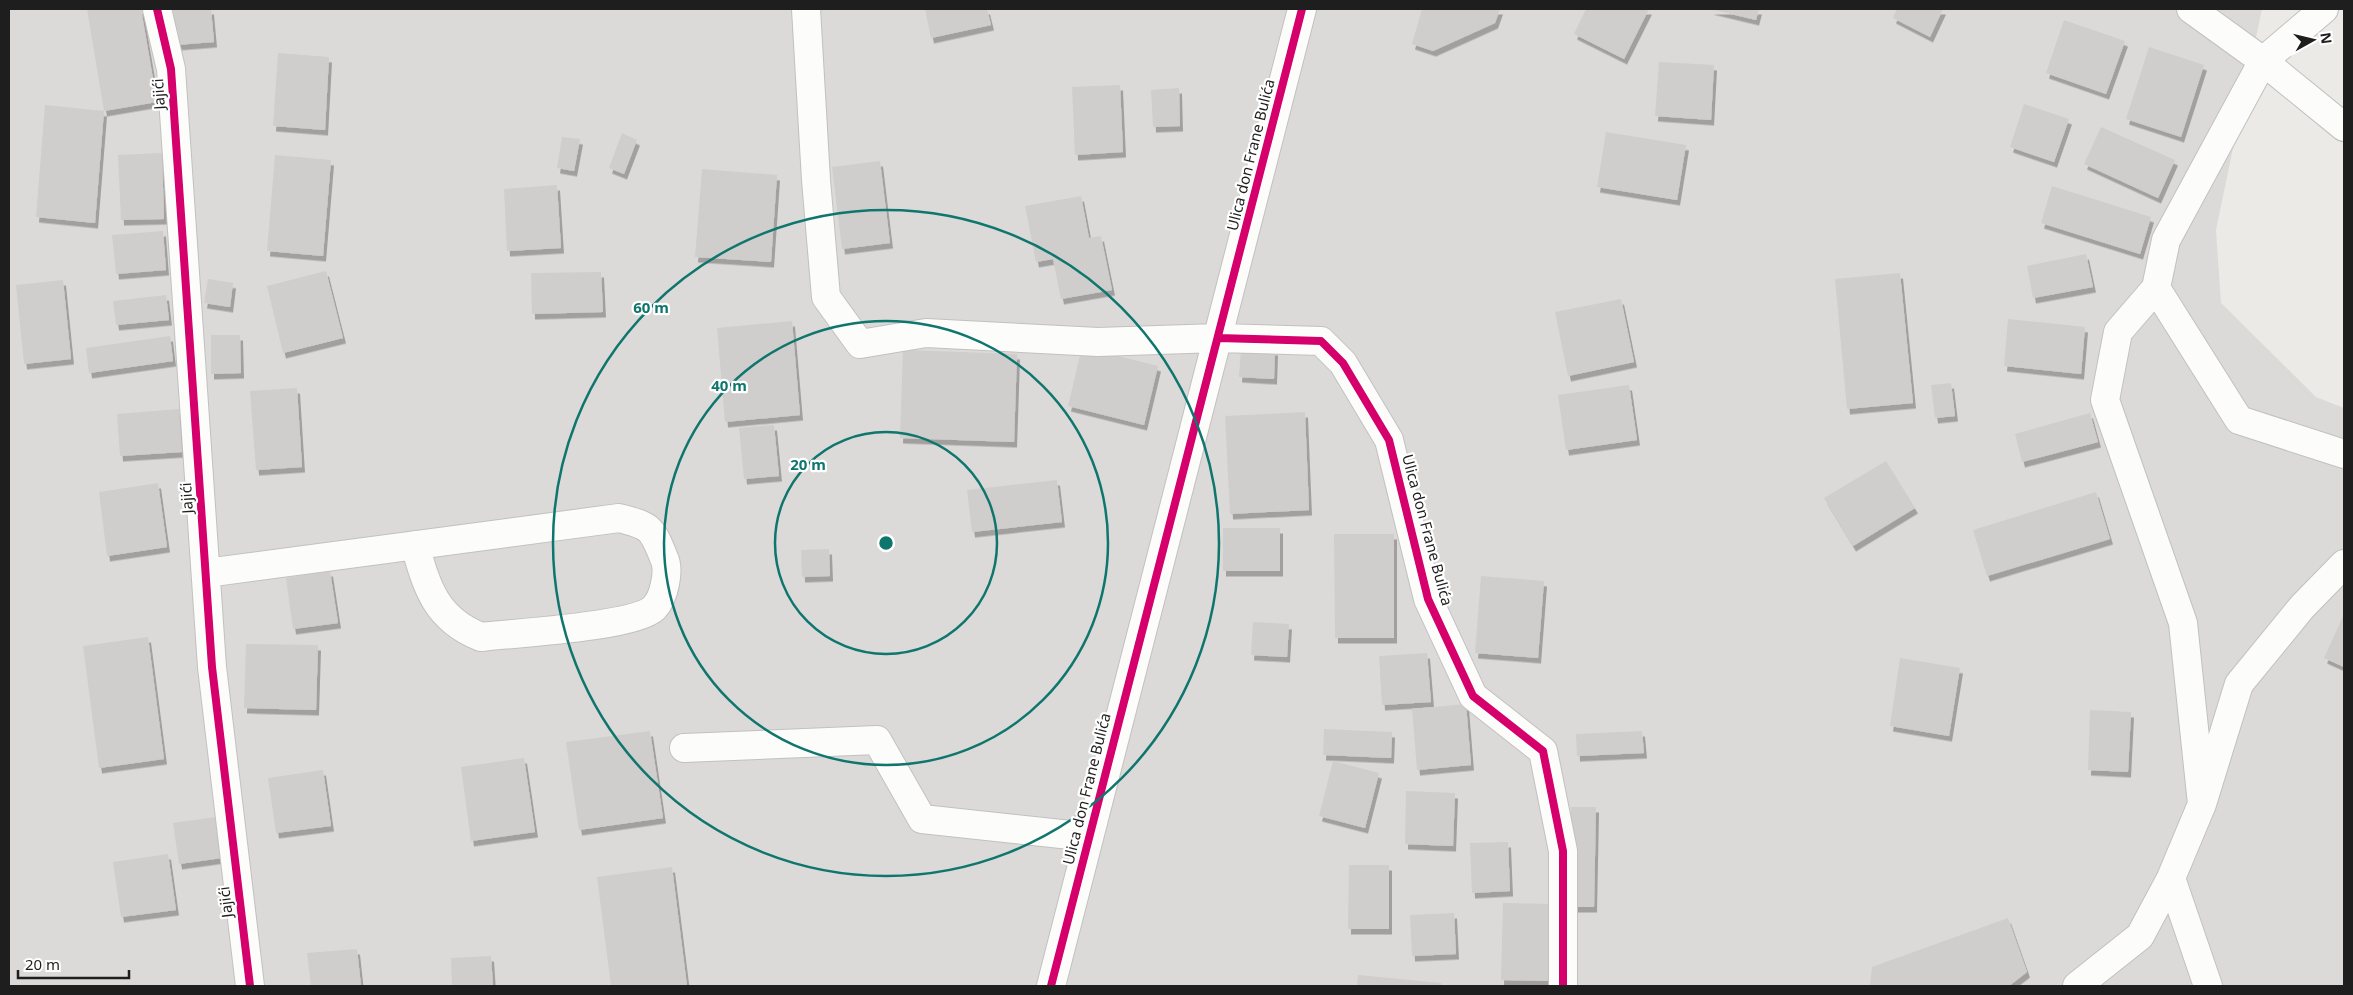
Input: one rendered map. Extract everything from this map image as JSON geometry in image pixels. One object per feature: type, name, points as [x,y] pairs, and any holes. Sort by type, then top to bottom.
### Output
[{"type":"street","name":"Jajići","points":[[157,9],[171,69],[212,667],[250,986]]},
{"type":"street","points":[[806,9],[816,180],[826,297],[860,344],[926,333],[1098,342],[1218,338]]},
{"type":"street","name":"Ulica don Frane Bulića","points":[[1051,986],[1302,9]]},
{"type":"street","points":[[2191,9],[2264,61],[2344,127]]},
{"type":"street","points":[[2202,804],[2183,623],[2105,400],[2118,332],[2156,288],[2166,240],[2264,61],[2324,9]]},
{"type":"street","points":[[2156,288],[2238,420],[2344,454]]},
{"type":"street","name":"Ulica don Frane Bulića","points":[[1218,338],[1321,342],[1343,363],[1389,440],[1428,599],[1473,696],[1543,751],[1563,851],[1563,986]]},
{"type":"street","points":[[206,573],[415,545],[619,518],[636,522],[651,529],[667,563],[663,594],[654,608],[626,621],[481,637],[464,630],[440,609],[424,579],[415,545]]},
{"type":"street","points":[[2077,986],[2140,936],[2171,878],[2202,804],[2239,684],[2302,607],[2344,564]]},
{"type":"street","points":[[684,748],[877,740],[922,819],[1089,837]]},
{"type":"street","points":[[2171,878],[2208,986]]},
{"type":"shaded area","points":[[9,9],[2262,9],[2216,230],[2221,303],[2316,397],[2344,408],[2344,986],[9,986]]},
{"type":"building","points":[[87,9],[141,9],[157,102],[104,111]]},
{"type":"building","points":[[173,9],[211,9],[214,42],[176,45]]},
{"type":"building","points":[[925,9],[987,9],[991,25],[931,38]]},
{"type":"building","points":[[1422,9],[1500,9],[1495,23],[1433,51],[1412,44]]},
{"type":"building","points":[[1586,9],[1649,9],[1624,59],[1574,34]]},
{"type":"building","points":[[1710,9],[1759,9],[1756,20]]},
{"type":"building","points":[[1897,9],[1943,9],[1930,37],[1893,18]]},
{"type":"building","points":[[2064,20],[2125,41],[2106,94],[2046,73]]},
{"type":"building","points":[[2149,47],[2204,65],[2181,137],[2126,119]]},
{"type":"building","points":[[278,53],[329,57],[325,130],[273,126]]},
{"type":"building","points":[[1659,62],[1714,65],[1711,120],[1655,116]]},
{"type":"building","points":[[1120,85],[1123,152],[1075,155],[1072,87]]},
{"type":"building","points":[[1179,88],[1180,126],[1153,127],[1151,90]]},
{"type":"building","points":[[2024,104],[2069,119],[2054,162],[2010,147]]},
{"type":"building","points":[[45,105],[104,111],[95,223],[36,217]]},
{"type":"building","points":[[2101,127],[2175,160],[2158,198],[2084,164]]},
{"type":"building","points":[[1606,132],[1686,145],[1677,200],[1597,187]]},
{"type":"building","points":[[622,133],[637,140],[624,174],[609,168]]},
{"type":"building","points":[[562,137],[580,139],[574,171],[557,168]]},
{"type":"building","points":[[162,153],[164,219],[121,220],[118,155]]},
{"type":"building","points":[[275,155],[331,160],[323,256],[267,251]]},
{"type":"building","points":[[880,161],[890,243],[842,249],[832,167]]},
{"type":"building","points":[[702,169],[777,175],[771,262],[695,257]]},
{"type":"building","points":[[557,185],[561,248],[507,251],[504,189]]},
{"type":"building","points":[[2052,186],[2151,217],[2140,254],[2041,223]]},
{"type":"building","points":[[1081,196],[1089,238],[1101,236],[1112,290],[1061,299],[1053,259],[1036,262],[1025,206]]},
{"type":"building","points":[[163,231],[166,270],[116,274],[112,235]]},
{"type":"building","points":[[2086,254],[2093,287],[2033,298],[2027,266]]},
{"type":"building","points":[[326,271],[343,338],[283,353],[267,286]]},
{"type":"building","points":[[601,272],[603,312],[532,314],[531,273]]},
{"type":"building","points":[[1900,273],[1913,403],[1847,409],[1835,279]]},
{"type":"building","points":[[208,279],[233,283],[230,307],[204,303]]},
{"type":"building","points":[[63,280],[71,359],[24,364],[16,285]]},
{"type":"building","points":[[166,295],[169,320],[116,325],[113,301]]},
{"type":"building","points":[[1621,299],[1634,362],[1568,376],[1555,312]]},
{"type":"building","points":[[2008,319],[2085,327],[2081,374],[2004,366]]},
{"type":"building","points":[[792,321],[800,415],[725,422],[717,328]]},
{"type":"building","points":[[211,335],[240,335],[241,373],[211,374]]},
{"type":"building","points":[[170,336],[173,361],[89,373],[86,348]]},
{"type":"building","points":[[1082,347],[1158,366],[1144,425],[1068,406]]},
{"type":"building","points":[[1241,348],[1275,350],[1274,379],[1239,377]]},
{"type":"building","points":[[903,350],[1017,354],[1014,442],[900,438]]},
{"type":"building","points":[[1951,383],[1955,416],[1935,418],[1931,385]]},
{"type":"building","points":[[1629,385],[1637,440],[1566,450],[1558,395]]},
{"type":"building","points":[[297,388],[302,467],[256,470],[250,391]]},
{"type":"building","points":[[179,409],[182,452],[120,456],[117,414]]},
{"type":"building","points":[[1305,412],[1309,510],[1230,514],[1225,416]]},
{"type":"building","points":[[2090,413],[2098,442],[2022,462],[2015,434]]},
{"type":"building","points":[[774,425],[779,476],[744,479],[739,428]]},
{"type":"building","points":[[1886,461],[1915,508],[1853,546],[1824,498]]},
{"type":"building","points":[[1057,480],[1062,522],[972,532],[967,490]]},
{"type":"building","points":[[158,483],[167,547],[107,556],[99,492]]},
{"type":"building","points":[[2096,492],[2110,539],[1987,576],[1973,530]]},
{"type":"building","points":[[1223,528],[1280,528],[1280,571],[1223,571]]},
{"type":"building","points":[[1334,534],[1394,534],[1394,638],[1335,638]]},
{"type":"building","points":[[829,549],[830,576],[802,577],[801,550]]},
{"type":"building","points":[[330,571],[338,623],[293,629],[286,578]]},
{"type":"building","points":[[1481,576],[1544,581],[1538,658],[1475,653]]},
{"type":"building","points":[[2344,614],[2344,667],[2324,658]]},
{"type":"building","points":[[1253,622],[1289,624],[1287,657],[1251,655]]},
{"type":"building","points":[[148,637],[164,759],[99,768],[83,646]]},
{"type":"building","points":[[246,644],[318,645],[316,710],[244,708]]},
{"type":"building","points":[[1427,653],[1431,702],[1382,705],[1379,656]]},
{"type":"building","points":[[1900,658],[1960,668],[1949,736],[1890,726]]},
{"type":"building","points":[[1466,704],[1471,765],[1417,770],[1412,709]]},
{"type":"building","points":[[2090,710],[2131,712],[2128,772],[2088,770]]},
{"type":"building","points":[[1324,729],[1392,732],[1391,758],[1323,755]]},
{"type":"building","points":[[650,731],[663,818],[579,830],[566,742]]},
{"type":"building","points":[[1642,731],[1644,753],[1577,756],[1576,734]]},
{"type":"building","points":[[524,758],[535,832],[471,841],[461,767]]},
{"type":"building","points":[[1333,761],[1379,773],[1365,828],[1319,816]]},
{"type":"building","points":[[323,770],[331,826],[276,833],[268,778]]},
{"type":"building","points":[[1406,791],[1455,793],[1453,846],[1405,844]]},
{"type":"building","points":[[1571,807],[1596,807],[1594,907],[1570,907]]},
{"type":"building","points":[[216,817],[222,858],[179,864],[173,823]]},
{"type":"building","points":[[1508,842],[1510,891],[1472,893],[1470,843]]},
{"type":"building","points":[[168,854],[176,910],[121,917],[113,862]]},
{"type":"building","points":[[1349,865],[1389,865],[1389,929],[1348,929]]},
{"type":"building","points":[[672,867],[687,986],[611,986],[597,877]]},
{"type":"building","points":[[1503,903],[1550,904],[1548,981],[1501,980]]},
{"type":"building","points":[[1454,913],[1456,954],[1412,956],[1410,915]]},
{"type":"building","points":[[2008,918],[2027,972],[2009,986],[1870,986],[1872,967]]},
{"type":"building","points":[[357,949],[361,986],[311,986],[307,953]]},
{"type":"building","points":[[491,956],[493,986],[452,986],[451,958]]},
{"type":"building","points":[[1358,975],[1441,983],[1441,986],[1357,986]]},
{"type":"cycle path","points":[[157,9],[171,69],[212,667],[250,986]]},
{"type":"cycle path","points":[[1051,986],[1302,9]]},
{"type":"cycle path","points":[[1218,338],[1321,341],[1343,363],[1389,440],[1428,599],[1473,696],[1543,751],[1563,851],[1563,986]]}]
